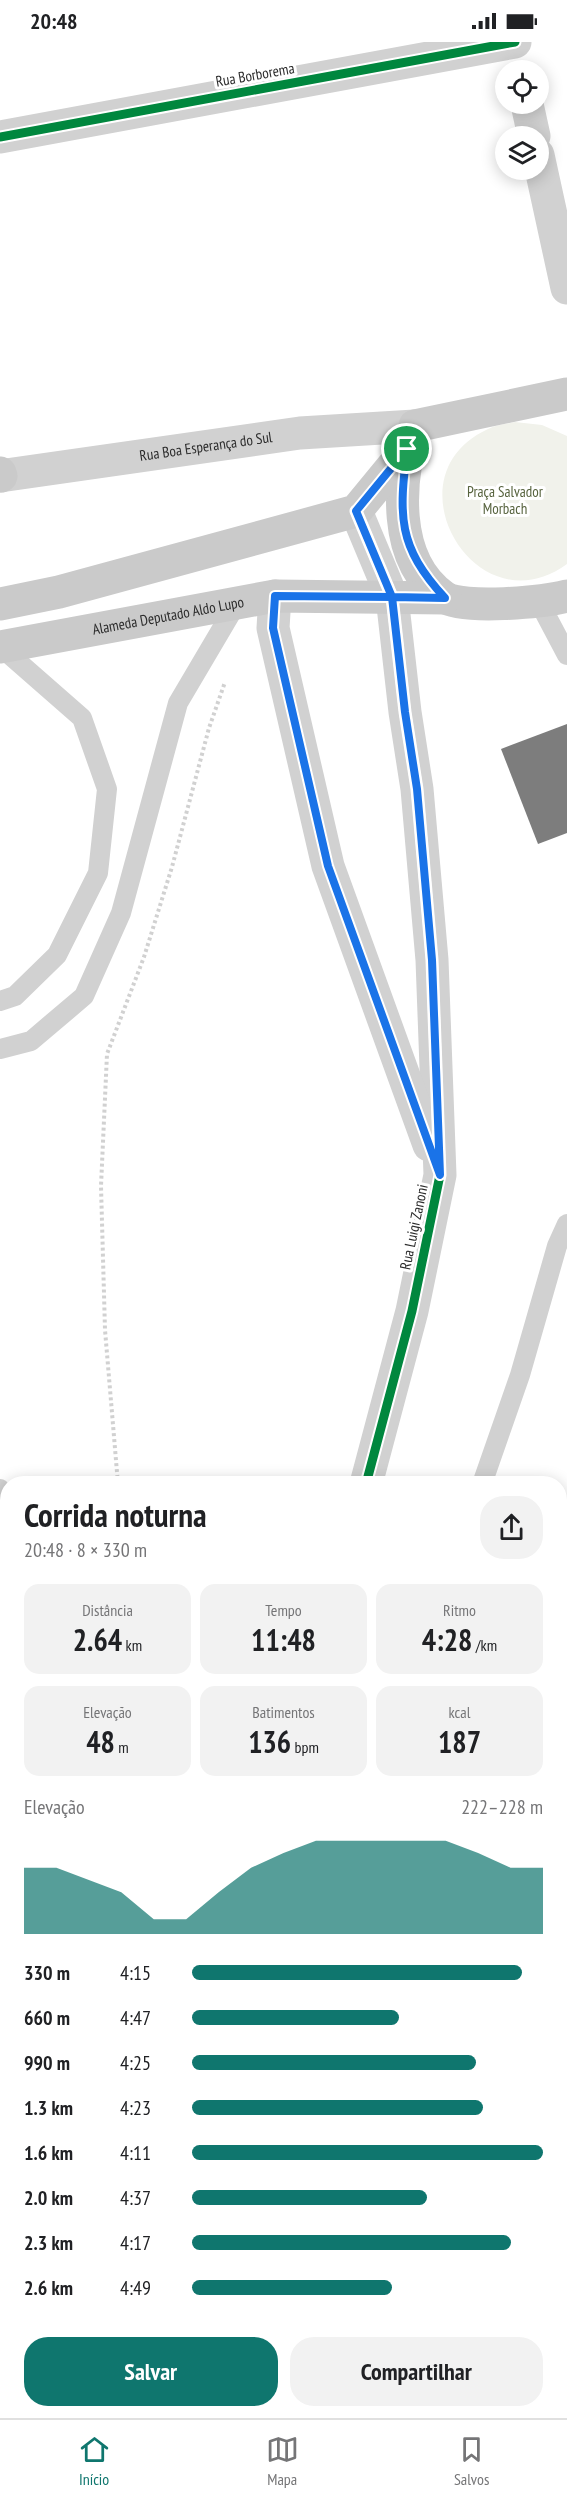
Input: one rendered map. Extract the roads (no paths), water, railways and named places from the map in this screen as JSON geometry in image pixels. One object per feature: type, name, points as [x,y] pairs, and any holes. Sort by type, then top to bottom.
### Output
[{"type":"main road","points":[[0,604],[59,592],[356,511],[411,437],[567,394]]},
{"type":"main road","points":[[411,437],[403,499],[404,526],[409,548],[422,573],[445,598]]},
{"type":"main road","name":"Alameda Deputado Aldo Lupo","points":[[0,647],[275,596],[445,598],[487,604],[553,599]]},
{"type":"street","points":[[514,42],[518,60]]},
{"type":"street","name":"Rua Borborema","points":[[0,137],[514,42]]},
{"type":"street","points":[[543,180],[567,288]]},
{"type":"street","name":"Rua Boa Esperança do Sul","points":[[0,475],[300,433],[411,437]]},
{"type":"street","name":"Rua Luigi Zanoni","points":[[356,511],[392,597],[405,712],[417,789],[432,960],[440,1175],[412,1311],[368,1476]]},
{"type":"street","name":"Rua Luigi Zanoni","points":[[275,596],[273,628],[328,866],[440,1175]]},
{"type":"lane","points":[[553,599],[567,655]]},
{"type":"lane","points":[[0,1049],[31,1041],[84,996],[121,913],[178,703],[237,603]]},
{"type":"lane","points":[[0,647],[82,718],[107,789],[98,873],[57,956],[15,996],[0,1001]]},
{"type":"lane","points":[[485,1476],[520,1375],[557,1246],[567,1224]]},
{"type":"park label","name":"Praça Salvador Morbach","points":[[505,500]]}]
